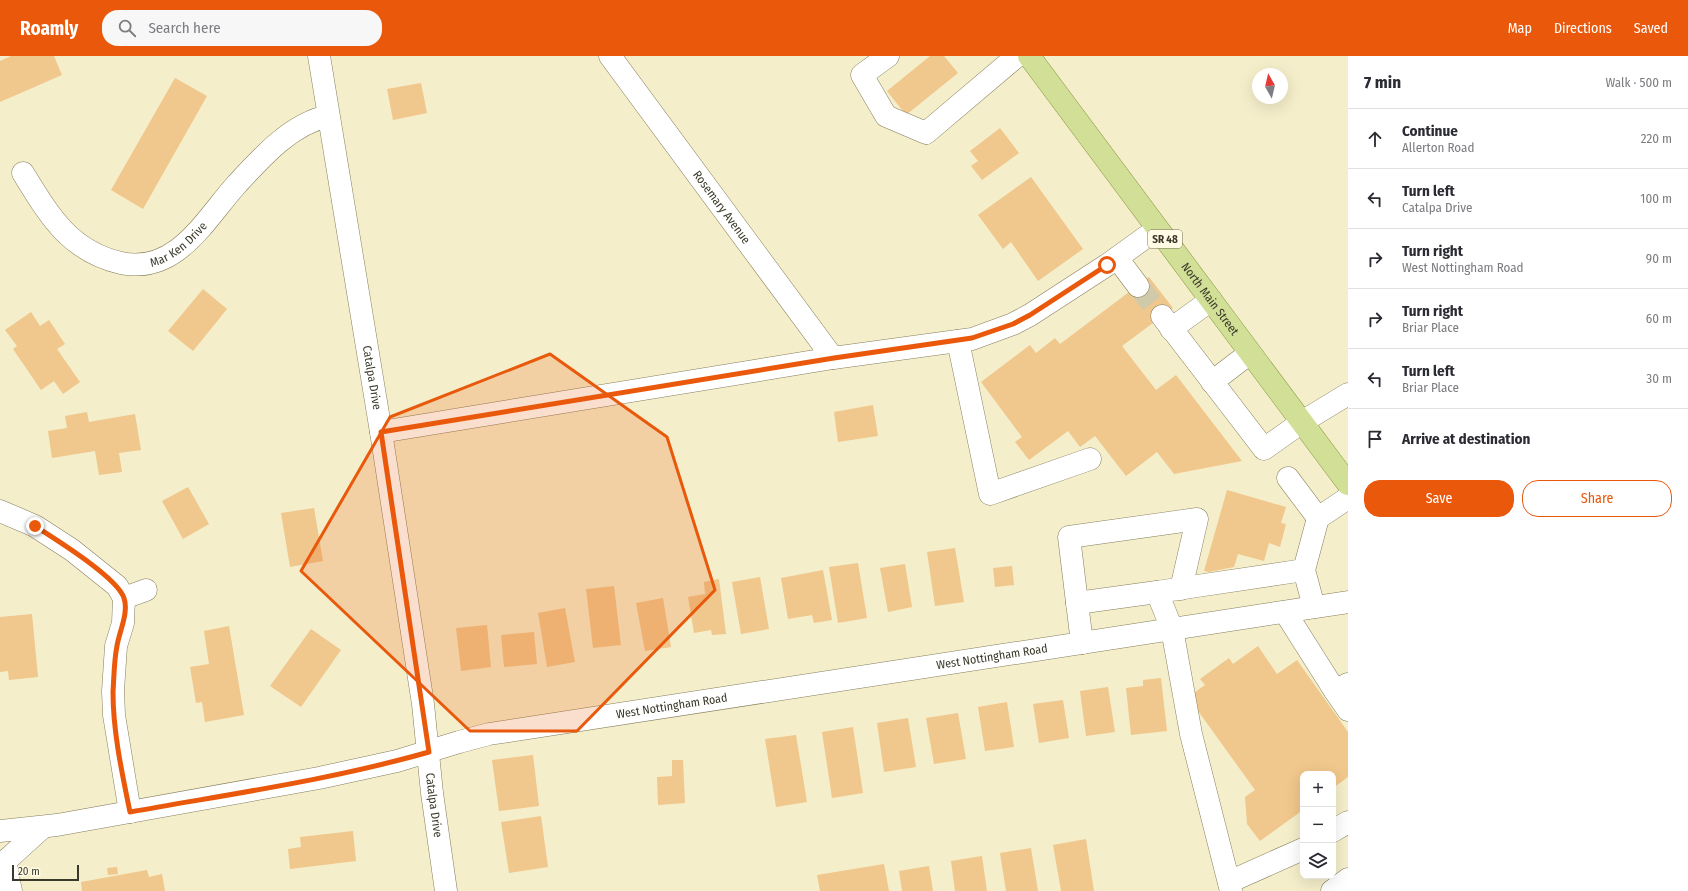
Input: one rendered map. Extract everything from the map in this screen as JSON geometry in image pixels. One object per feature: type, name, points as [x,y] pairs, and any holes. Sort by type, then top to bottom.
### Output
[{"type":"main road","name":"North Main Street","points":[[1029,56],[1348,484]]},
{"type":"street","name":"Catalpa Drive","points":[[319,56],[381,432],[429,752],[432,793],[446,891]]},
{"type":"street","name":"Rosemary Avenue","points":[[610,56],[834,358]]},
{"type":"street","points":[[888,56],[862,75],[886,116],[926,134],[1018,56]]},
{"type":"street","name":"Mar Ken Drive","points":[[23,174],[50,217],[80,246],[106,259],[124,264],[138,264],[163,257],[184,246],[204,226],[237,185],[282,139],[303,124],[328,116]]},
{"type":"street","points":[[381,432],[834,358],[972,338],[1013,324],[1030,315],[1117,258],[1157,229]]},
{"type":"street","points":[[1117,258],[1138,286]]},
{"type":"street","points":[[1211,300],[1167,323],[1264,448],[1302,422],[1348,394]]},
{"type":"street","points":[[958,341],[990,494],[1090,459]]},
{"type":"street","points":[[1212,382],[1250,353]]},
{"type":"street","points":[[1288,478],[1318,518]]},
{"type":"street","points":[[1314,607],[1304,570],[1318,518],[1348,498]]},
{"type":"street","points":[[0,511],[35,526],[72,550],[117,586],[124,598],[122,623],[116,646],[114,703],[124,786],[130,812]]},
{"type":"street","points":[[1082,643],[1069,538],[1197,519],[1181,588]]},
{"type":"street","points":[[1077,603],[1304,570]]},
{"type":"street","points":[[124,598],[146,590]]},
{"type":"street","points":[[1157,592],[1172,629],[1191,734],[1230,887],[1300,851]]},
{"type":"street","name":"West Nottingham Road","points":[[0,831],[43,827],[319,778],[397,761],[489,734],[1348,602]]},
{"type":"street","points":[[1285,612],[1342,688],[1348,710]]},
{"type":"street","points":[[1336,829],[1348,822]]},
{"type":"street","points":[[11,891],[3,864],[43,827]]},
{"type":"street","points":[[1332,891],[1348,879]]},
{"type":"highlighted area","points":[[550,354],[667,437],[715,590],[577,731],[470,731],[301,571],[390,417]]},
{"type":"building","points":[[11,56],[54,56],[62,75],[0,102],[0,61]]},
{"type":"building","points":[[930,56],[944,56],[958,73],[906,115],[887,91]]},
{"type":"building","points":[[175,78],[207,96],[143,209],[111,190]]},
{"type":"building","points":[[421,83],[427,113],[393,120],[387,89]]},
{"type":"building","points":[[1000,128],[1019,153],[982,180],[971,166],[978,161],[970,151]]},
{"type":"building","points":[[1031,177],[1083,249],[1038,281],[1011,242],[1003,249],[978,215]]},
{"type":"building","points":[[1149,277],[1173,308],[1122,346],[1156,390],[1176,375],[1242,461],[1174,474],[1157,452],[1126,476],[1095,436],[1080,447],[1068,431],[1029,460],[1015,442],[1022,437],[981,382],[1030,345],[1036,353],[1055,338],[1060,344]]},
{"type":"building","points":[[203,289],[227,309],[193,351],[168,331]]},
{"type":"building","points":[[31,312],[40,326],[49,320],[65,344],[57,349],[80,382],[63,394],[54,381],[41,390],[13,349],[17,346],[5,330]]},
{"type":"building","points":[[873,405],[878,436],[838,442],[834,412]]},
{"type":"building","points":[[87,412],[89,422],[135,414],[141,450],[119,453],[122,472],[99,475],[95,451],[52,458],[48,431],[67,428],[65,416]]},
{"type":"building","points":[[188,487],[209,524],[183,539],[162,501]]},
{"type":"building","points":[[1227,490],[1286,507],[1281,523],[1286,524],[1280,547],[1269,543],[1264,561],[1238,554],[1234,567],[1209,572],[1204,571]]},
{"type":"building","points":[[314,508],[323,561],[290,567],[281,513]]},
{"type":"building","points":[[955,548],[964,602],[935,606],[927,552]]},
{"type":"building","points":[[858,563],[867,618],[838,623],[829,567]]},
{"type":"building","points":[[905,564],[912,607],[888,612],[880,568]]},
{"type":"building","points":[[1012,566],[1014,585],[995,587],[993,568]]},
{"type":"building","points":[[823,570],[832,620],[814,623],[812,615],[788,619],[781,578]]},
{"type":"building","points":[[760,577],[769,629],[741,634],[732,582]]},
{"type":"building","points":[[719,579],[726,634],[712,635],[711,630],[694,633],[688,597],[705,594],[704,582]]},
{"type":"building","points":[[614,586],[621,645],[593,648],[586,589]]},
{"type":"building","points":[[663,598],[671,647],[645,651],[636,603]]},
{"type":"building","points":[[565,608],[575,662],[547,667],[538,613]]},
{"type":"building","points":[[32,614],[38,677],[9,680],[8,671],[0,672],[0,617]]},
{"type":"building","points":[[487,625],[491,667],[461,671],[456,628]]},
{"type":"building","points":[[229,626],[244,715],[205,722],[202,702],[196,703],[190,667],[209,664],[204,631]]},
{"type":"building","points":[[311,629],[341,650],[301,707],[270,686]]},
{"type":"building","points":[[534,632],[537,664],[504,667],[501,635]]},
{"type":"building","points":[[1258,646],[1277,674],[1297,660],[1348,732],[1348,777],[1336,786],[1336,771],[1300,771],[1300,812],[1260,841],[1247,824],[1245,797],[1255,790],[1188,697],[1205,685],[1200,679],[1229,658],[1233,664]]},
{"type":"building","points":[[1161,678],[1167,731],[1131,735],[1126,688],[1143,686],[1143,680]]},
{"type":"building","points":[[1108,687],[1115,732],[1086,736],[1080,691]]},
{"type":"building","points":[[1063,700],[1069,738],[1039,743],[1033,704]]},
{"type":"building","points":[[1007,702],[1014,747],[985,751],[978,707]]},
{"type":"building","points":[[958,713],[966,759],[934,764],[926,718]]},
{"type":"building","points":[[908,718],[916,767],[884,772],[877,723]]},
{"type":"building","points":[[853,727],[863,793],[832,798],[822,732]]},
{"type":"building","points":[[796,735],[807,802],[776,807],[765,739]]},
{"type":"building","points":[[533,755],[539,806],[499,811],[492,760]]},
{"type":"building","points":[[672,760],[683,760],[685,803],[658,805],[657,777],[672,776]]},
{"type":"building","points":[[541,816],[548,867],[509,873],[501,822]]},
{"type":"building","points":[[353,831],[356,861],[290,869],[288,849],[301,847],[300,837]]},
{"type":"building","points":[[1086,839],[1094,891],[1061,891],[1053,845]]},
{"type":"building","points":[[1031,848],[1038,891],[1006,891],[1000,853]]},
{"type":"building","points":[[982,856],[987,891],[955,891],[951,861]]},
{"type":"building","points":[[884,864],[889,891],[820,891],[817,875]]},
{"type":"building","points":[[929,866],[933,891],[902,891],[899,871]]},
{"type":"building","points":[[117,867],[118,874],[108,875],[107,868]]},
{"type":"building","points":[[147,870],[149,877],[162,874],[165,891],[82,891],[81,882]]},
{"type":"tunnel","points":[[1138,286],[1162,316]]},
{"type":"route","points":[[35,526],[72,550],[117,586],[124,598],[125,608],[116,646],[113,691],[114,715],[124,786],[130,812],[319,778],[397,761],[429,752],[381,432],[834,358],[972,338],[1013,324],[1030,315],[1107,265]]}]
